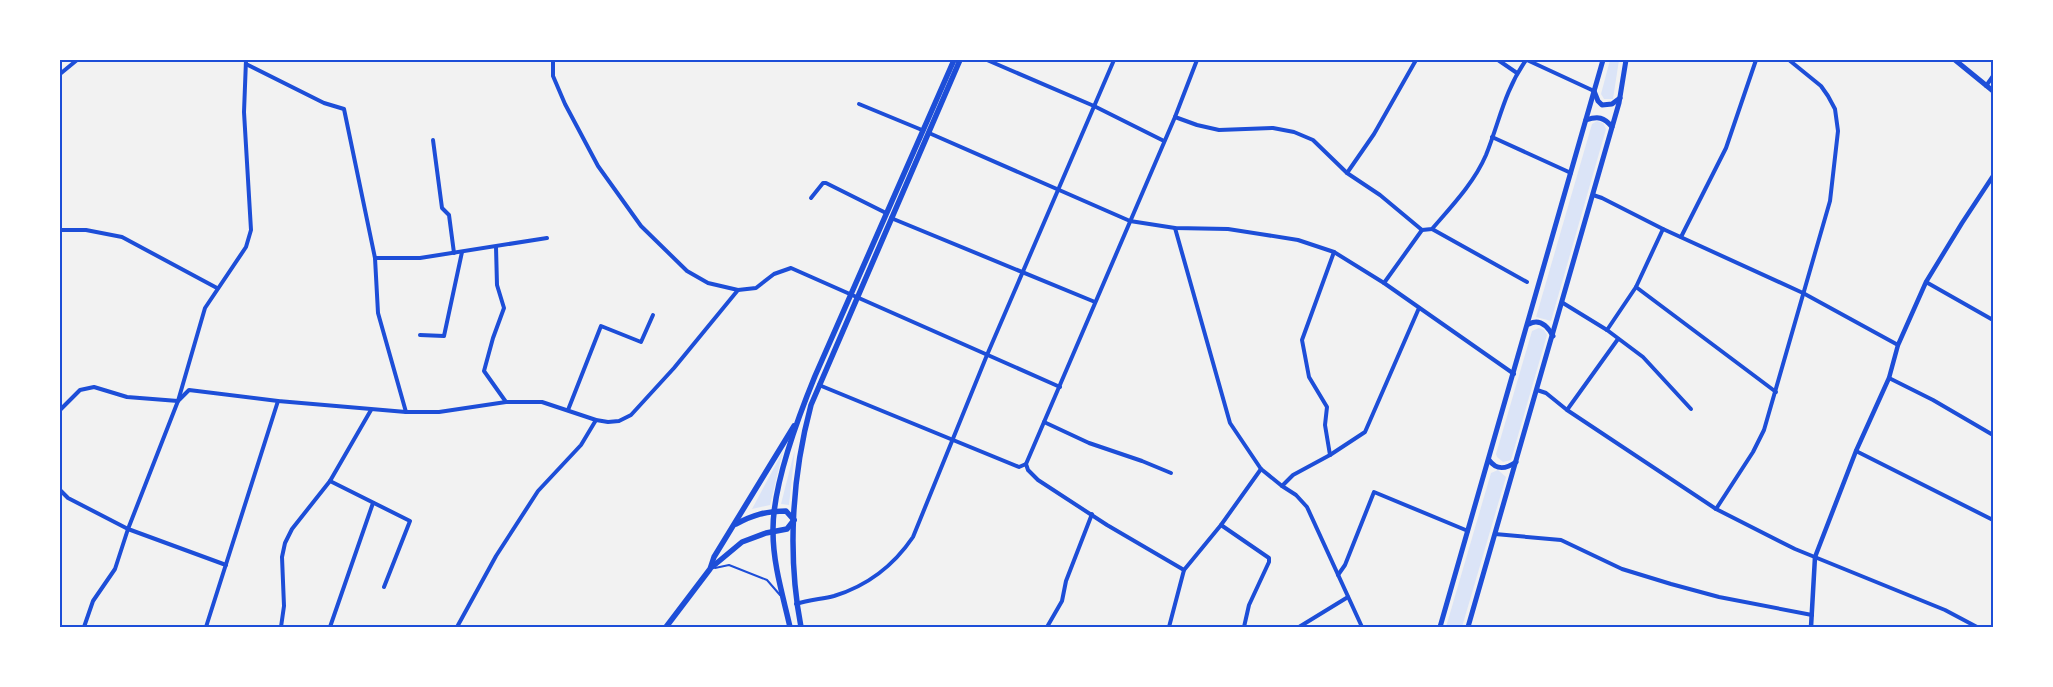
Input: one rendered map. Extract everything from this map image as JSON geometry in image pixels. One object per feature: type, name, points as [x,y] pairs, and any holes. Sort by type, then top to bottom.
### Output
[{"type":"main road","points":[[801,627],[796,604],[793,550],[794,520],[804,430],[811,405],[886,213],[954,60]]},
{"type":"main road","points":[[790,627],[774,550],[773,531],[774,511],[779,487],[798,420],[814,376],[891,218],[960,60]]},
{"type":"main road","points":[[1440,627],[1603,60]]},
{"type":"main road","points":[[1468,627],[1612,127],[1620,98],[1626,60]]},
{"type":"main road","points":[[1955,60],[1993,91]]},
{"type":"main road","points":[[1594,91],[1602,105],[1612,104],[1620,98]]},
{"type":"main road","points":[[1586,120],[1596,117],[1602,118],[1612,127]]},
{"type":"main road","points":[[1528,324],[1535,321],[1542,323],[1553,336]]},
{"type":"main road","points":[[710,569],[714,557],[798,420]]},
{"type":"main road","points":[[1488,460],[1492,465],[1500,468],[1507,468],[1516,462]]},
{"type":"main road","points":[[735,525],[753,515],[774,511],[786,511],[794,520]]},
{"type":"main road","points":[[666,627],[710,569],[742,542],[773,531],[787,529],[794,520]]},
{"type":"street","points":[[60,74],[76,60]]},
{"type":"street","points":[[552,60],[553,76],[565,104],[594,159],[641,226],[687,271],[708,283],[738,290],[756,288],[774,274],[791,268],[1060,387]]},
{"type":"street","points":[[987,60],[1094,106],[1164,141]]},
{"type":"street","points":[[796,604],[834,596],[864,584],[902,553],[913,537],[1023,271],[1114,60]]},
{"type":"street","points":[[1184,570],[1038,480],[1028,470],[1026,464],[1198,60]]},
{"type":"street","points":[[1347,173],[1378,127],[1416,60]]},
{"type":"street","points":[[1498,60],[1517,73]]},
{"type":"street","points":[[1432,230],[1460,196],[1481,164],[1504,99],[1526,60],[1594,91]]},
{"type":"street","points":[[1682,237],[1726,148],[1756,60]]},
{"type":"street","points":[[1716,510],[1753,452],[1764,430],[1830,201],[1838,121],[1835,109],[1821,86],[1789,60]]},
{"type":"street","points":[[84,627],[93,601],[115,569],[128,530],[178,401],[205,308],[246,247],[251,230],[244,112],[246,62],[324,103],[344,109],[375,258],[378,313],[406,412]]},
{"type":"street","points":[[1986,86],[1993,76]]},
{"type":"street","points":[[859,104],[922,130]]},
{"type":"street","points":[[1175,117],[1219,130],[1273,128],[1294,132],[1313,140],[1347,173],[1380,195],[1422,230],[1432,230],[1528,282]]},
{"type":"street","points":[[929,133],[1130,221],[1174,228],[1228,229],[1298,240],[1334,252],[1384,283],[1514,374]]},
{"type":"street","points":[[1492,137],[1570,173]]},
{"type":"street","points":[[433,140],[442,208],[449,215],[454,253]]},
{"type":"street","points":[[1811,627],[1815,557],[1856,451],[1889,378],[1898,346],[1926,282],[1993,176]]},
{"type":"street","points":[[811,198],[823,183],[826,183],[886,213]]},
{"type":"street","points":[[1593,195],[1803,293],[1898,346]]},
{"type":"street","points":[[891,218],[1095,302]]},
{"type":"street","points":[[1174,228],[1230,423],[1261,469],[1296,495],[1307,507],[1362,627]]},
{"type":"street","points":[[1607,330],[1636,288],[1664,229]]},
{"type":"street","points":[[60,230],[86,230],[122,237],[217,288]]},
{"type":"street","points":[[1384,283],[1422,230]]},
{"type":"street","points":[[375,258],[420,258],[547,238]]},
{"type":"street","points":[[496,247],[497,285],[504,308],[484,370],[506,402]]},
{"type":"street","points":[[420,335],[444,336],[462,252]]},
{"type":"street","points":[[1330,456],[1325,425],[1327,407],[1309,377],[1302,340],[1334,252]]},
{"type":"street","points":[[1926,282],[1993,320]]},
{"type":"street","points":[[1636,288],[1776,392]]},
{"type":"street","points":[[189,390],[278,402],[406,412],[439,412],[506,402],[542,402],[596,420],[619,421],[631,415],[674,368],[738,290]]},
{"type":"street","points":[[1562,303],[1607,330],[1642,357],[1691,409]]},
{"type":"street","points":[[1282,486],[1293,475],[1330,456],[1364,432],[1419,308]]},
{"type":"street","points":[[568,410],[601,326],[641,342],[653,315]]},
{"type":"street","points":[[1567,410],[1618,338]]},
{"type":"street","points":[[1889,378],[1933,400],[1993,435]]},
{"type":"street","points":[[184,379],[189,390]]},
{"type":"street","points":[[819,385],[1019,467],[1026,464]]},
{"type":"street","points":[[60,410],[80,390],[94,387],[128,397],[178,401],[189,390]]},
{"type":"street","points":[[1537,390],[1546,393],[1567,410],[1716,510],[1815,557],[1945,610],[1977,627]]},
{"type":"street","points":[[206,627],[278,402]]},
{"type":"street","points":[[281,627],[284,606],[282,558],[285,542],[292,529],[330,481],[371,410]]},
{"type":"street","points":[[457,627],[496,556],[538,491],[581,445],[596,420]]},
{"type":"street","points":[[1044,422],[1089,443],[1171,473]]},
{"type":"street","points":[[1856,451],[1993,520]]},
{"type":"street","points":[[1169,627],[1184,570],[1222,525],[1261,469]]},
{"type":"street","points":[[330,481],[410,521],[384,587]]},
{"type":"street","points":[[60,490],[68,498],[128,530],[226,565]]},
{"type":"street","points":[[1338,575],[1345,565],[1374,492],[1468,531]]},
{"type":"street","points":[[330,627],[373,503]]},
{"type":"street","points":[[1047,627],[1062,601],[1066,581],[1092,514]]},
{"type":"street","points":[[1222,525],[1269,558],[1250,605],[1244,627]]},
{"type":"street","points":[[1496,534],[1561,540],[1622,569],[1671,584],[1719,597],[1812,615]]},
{"type":"street","points":[[1299,627],[1348,597]]},
{"type":"lane","points":[[710,569],[729,565],[767,580],[784,600]]},
{"type":"shaded area","points":[[1610,60],[1619,60],[1613,99],[1604,99],[1601,94]]},
{"type":"shaded area","points":[[1597,121],[1603,123],[1606,129],[1551,321],[1536,317],[1592,124]]},
{"type":"shaded area","points":[[1539,328],[1544,330],[1547,335],[1511,460],[1503,462],[1496,454],[1532,331]]},
{"type":"shaded area","points":[[795,449],[789,505],[781,504]]},
{"type":"shaded area","points":[[783,451],[770,505],[752,509]]},
{"type":"shaded area","points":[[1498,470],[1506,477],[1462,627],[1446,627],[1491,473]]}]
